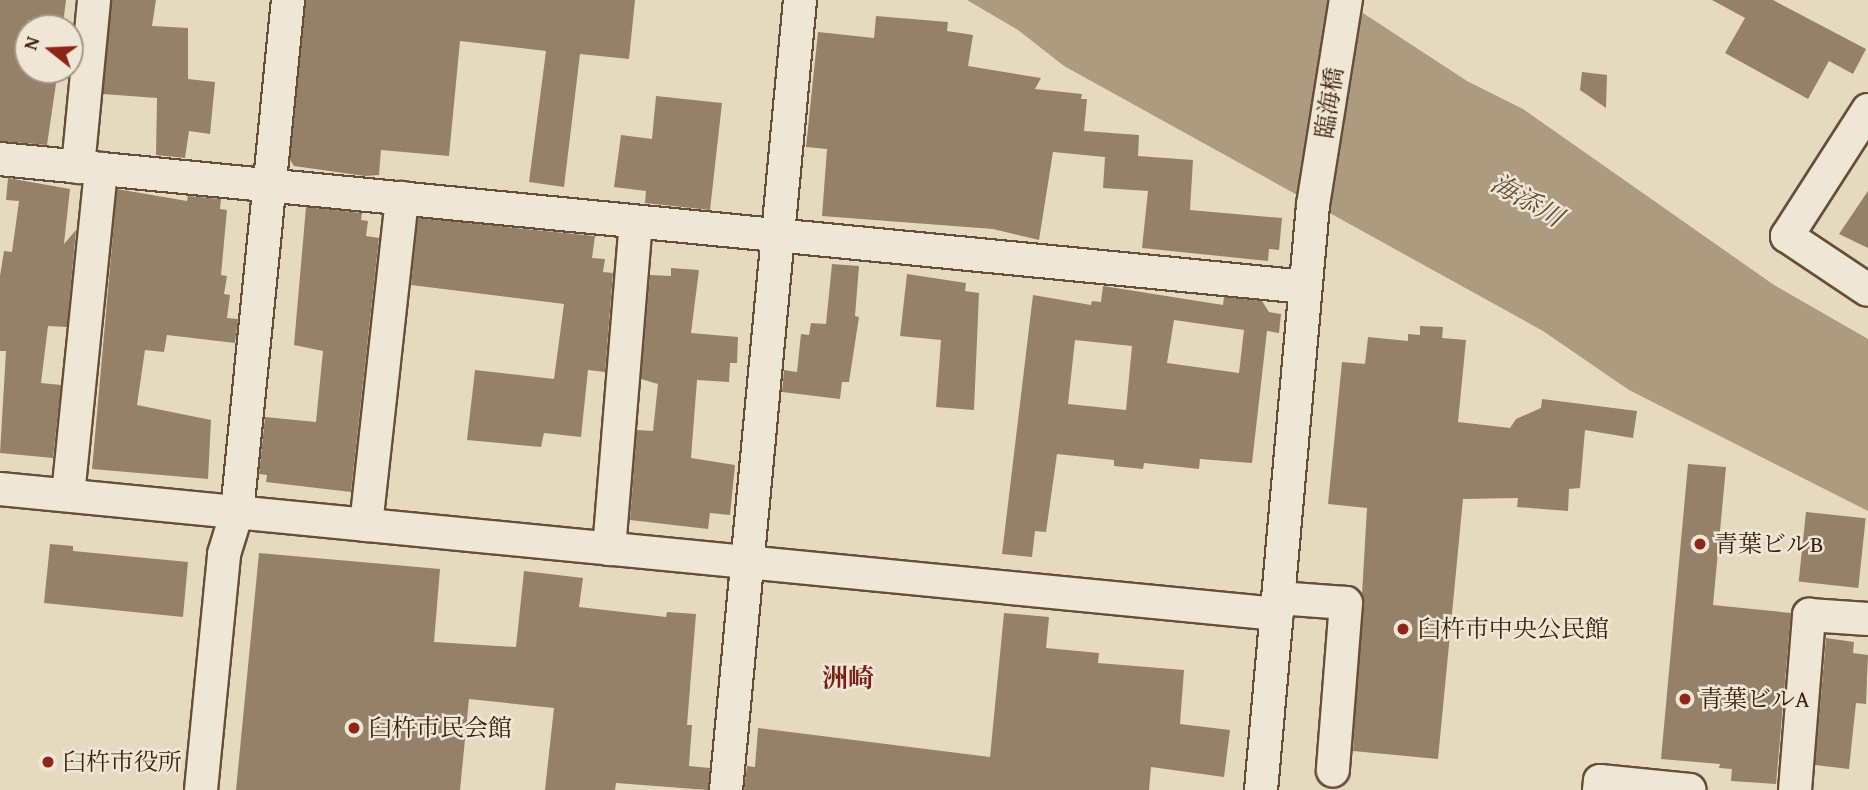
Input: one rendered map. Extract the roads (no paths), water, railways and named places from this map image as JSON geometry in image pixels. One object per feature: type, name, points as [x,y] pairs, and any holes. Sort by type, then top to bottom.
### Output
[{"type":"street","points":[[68,495],[89,168],[94,0]]},
{"type":"street","points":[[201,790],[224,554],[237,512],[288,0]]},
{"type":"street","points":[[726,790],[800,0]]},
{"type":"street","name":"臨海橋","points":[[1261,790],[1313,205],[1346,0]]},
{"type":"street","points":[[1868,110],[1787,236],[1868,290]]},
{"type":"street","points":[[0,159],[1306,287]]},
{"type":"street","points":[[366,525],[402,198]]},
{"type":"street","points":[[609,549],[636,222]]},
{"type":"street","points":[[0,489],[747,562],[1278,606],[1346,603],[1333,770]]},
{"type":"street","points":[[1795,790],[1809,615],[1868,619]]},
{"type":"street","points":[[1600,790],[1600,781],[1690,790]]},
{"type":"water","name":"海添川","points":[[967,0],[1343,0],[1467,81],[1523,109],[1774,285],[1868,339],[1868,511],[1629,390],[1543,331],[1064,66],[1018,30]]},
{"type":"place","name":"青葉ビルB","points":[[1700,544]]},
{"type":"place","name":"臼杵市中央公民館","points":[[1403,629]]},
{"type":"place","name":"青葉ビルA","points":[[1685,699]]},
{"type":"place","name":"臼杵市民会館","points":[[354,728]]},
{"type":"place","name":"臼杵市役所","points":[[48,762]]},
{"type":"district","name":"洲崎","points":[[848,678]]}]
